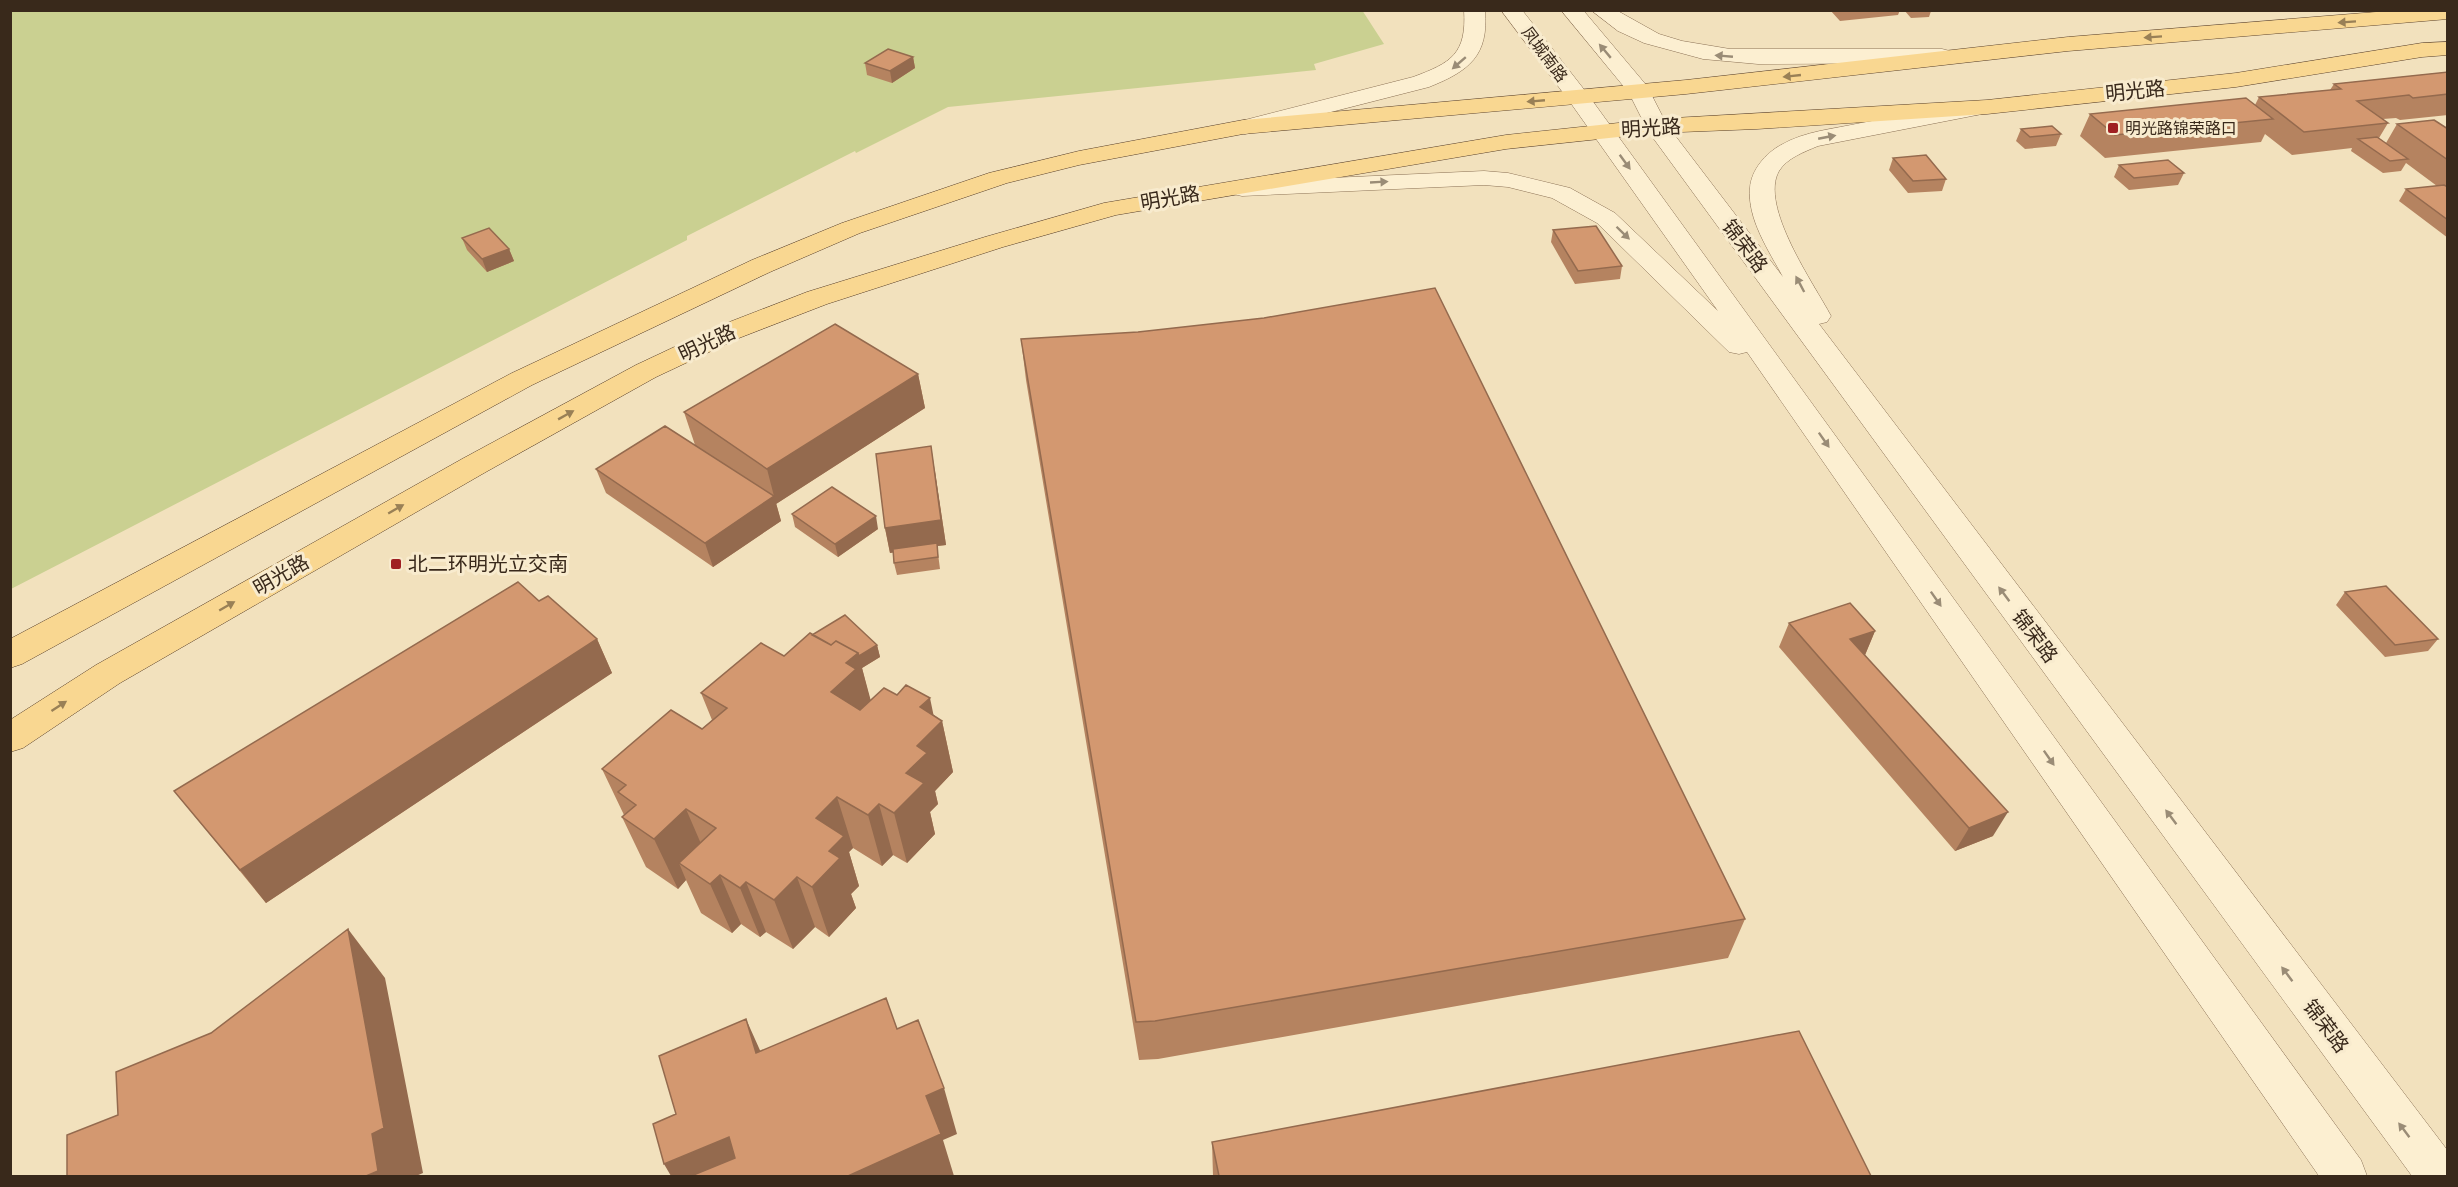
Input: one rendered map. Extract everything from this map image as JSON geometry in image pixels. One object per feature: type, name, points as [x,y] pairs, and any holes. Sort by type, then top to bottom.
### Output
[{"type":"main road","name":"明光路","points":[[10,655],[522,380],[761,266],[851,228],[998,178],[1079,158],[1243,128],[1876,68],[1950,56],[2448,13]]},
{"type":"main road","name":"明光路","points":[[10,738],[108,674],[472,466],[646,371],[729,332],[817,298],[1113,208],[1506,142],[1656,126],[1987,107],[2236,80],[2422,50],[2448,48]]},
{"type":"street","points":[[1243,128],[1412,85],[1448,72],[1466,57],[1475,41],[1477,27],[1474,10]]},
{"type":"street","name":"凤城南路","points":[[1511,10],[1578,97]]},
{"type":"street","points":[[1571,10],[1639,91]]},
{"type":"street","points":[[1601,10],[1615,21],[1645,36],[1707,55],[1950,56]]},
{"type":"street","name":"锦荣路","points":[[1639,91],[1656,126],[2439,1176]]},
{"type":"street","points":[[1578,97],[2345,1176]]},
{"type":"street","points":[[1867,410],[1769,226],[1762,206],[1760,190],[1766,173],[1776,158],[1790,148],[1811,140],[1987,107]]},
{"type":"street","points":[[1216,190],[1484,178],[1508,180],[1561,194],[1606,218],[1796,401]]},
{"type":"green space","points":[[1362,10],[1384,44],[1314,64],[1316,70],[948,107],[687,236],[687,240],[11,589],[11,11]]},
{"type":"building","points":[[888,49],[913,57],[890,71],[865,63]]},
{"type":"building","points":[[2448,72],[2448,94],[2413,98],[2409,95],[2357,101],[2388,123],[2304,132],[2259,97],[2341,89],[2334,84]]},
{"type":"building","points":[[2246,98],[2273,119],[2115,135],[2090,114]]},
{"type":"building","points":[[2434,120],[2448,129],[2448,160],[2397,124]]},
{"type":"building","points":[[2052,126],[2061,134],[2030,137],[2021,129]]},
{"type":"building","points":[[2377,137],[2408,159],[2390,161],[2358,139]]},
{"type":"building","points":[[1926,155],[1946,179],[1913,181],[1893,158]]},
{"type":"building","points":[[2168,160],[2184,173],[2134,178],[2119,165]]},
{"type":"building","points":[[2444,185],[2448,187],[2448,220],[2406,189]]},
{"type":"building","points":[[1596,226],[1622,266],[1578,271],[1553,230]]},
{"type":"building","points":[[489,228],[509,249],[482,259],[462,238]]},
{"type":"building","points":[[1435,288],[1745,919],[1155,1021],[1136,1022],[1021,339],[1138,332],[1264,318]]},
{"type":"building","points":[[835,324],[918,374],[767,469],[684,412]]},
{"type":"building","points":[[665,426],[774,496],[705,543],[596,469]]},
{"type":"building","points":[[931,446],[941,520],[885,528],[876,454]]},
{"type":"building","points":[[832,487],[876,516],[835,544],[792,514]]},
{"type":"building","points":[[937,543],[938,557],[894,563],[893,549]]},
{"type":"building","points":[[518,582],[539,601],[548,596],[597,639],[240,870],[174,791]]},
{"type":"building","points":[[2386,586],[2438,639],[2395,645],[2345,592]]},
{"type":"building","points":[[1850,603],[1875,631],[1850,639],[2008,812],[1969,828],[1789,623]]},
{"type":"building","points":[[845,615],[877,645],[859,656],[858,653],[836,641],[831,645],[812,635]]},
{"type":"building","points":[[810,633],[831,645],[836,641],[858,653],[846,663],[856,669],[831,692],[860,710],[884,688],[897,695],[906,685],[930,698],[920,707],[942,721],[917,746],[927,753],[906,773],[924,783],[894,813],[879,804],[868,815],[837,797],[816,818],[844,836],[829,851],[840,858],[812,887],[797,877],[774,900],[746,882],[740,888],[720,875],[710,884],[679,863],[716,828],[686,809],[654,839],[622,817],[636,805],[618,792],[626,785],[602,769],[671,710],[702,729],[727,708],[701,693],[761,643],[784,656]]},
{"type":"building","points":[[348,929],[384,1128],[372,1134],[378,1171],[366,1176],[67,1176],[67,1135],[118,1115],[116,1072],[211,1033]]},
{"type":"building","points":[[886,998],[897,1029],[918,1020],[944,1088],[926,1096],[941,1134],[848,1176],[691,1176],[735,1158],[729,1137],[664,1164],[653,1124],[676,1114],[659,1056],[746,1019],[756,1053]]},
{"type":"building","points":[[1799,1031],[1871,1176],[1219,1176],[1212,1142]]},
{"type":"place","name":"明光路锦荣路口","points":[[2113,128]]},
{"type":"place","name":"北二环明光立交南","points":[[396,564]]}]
